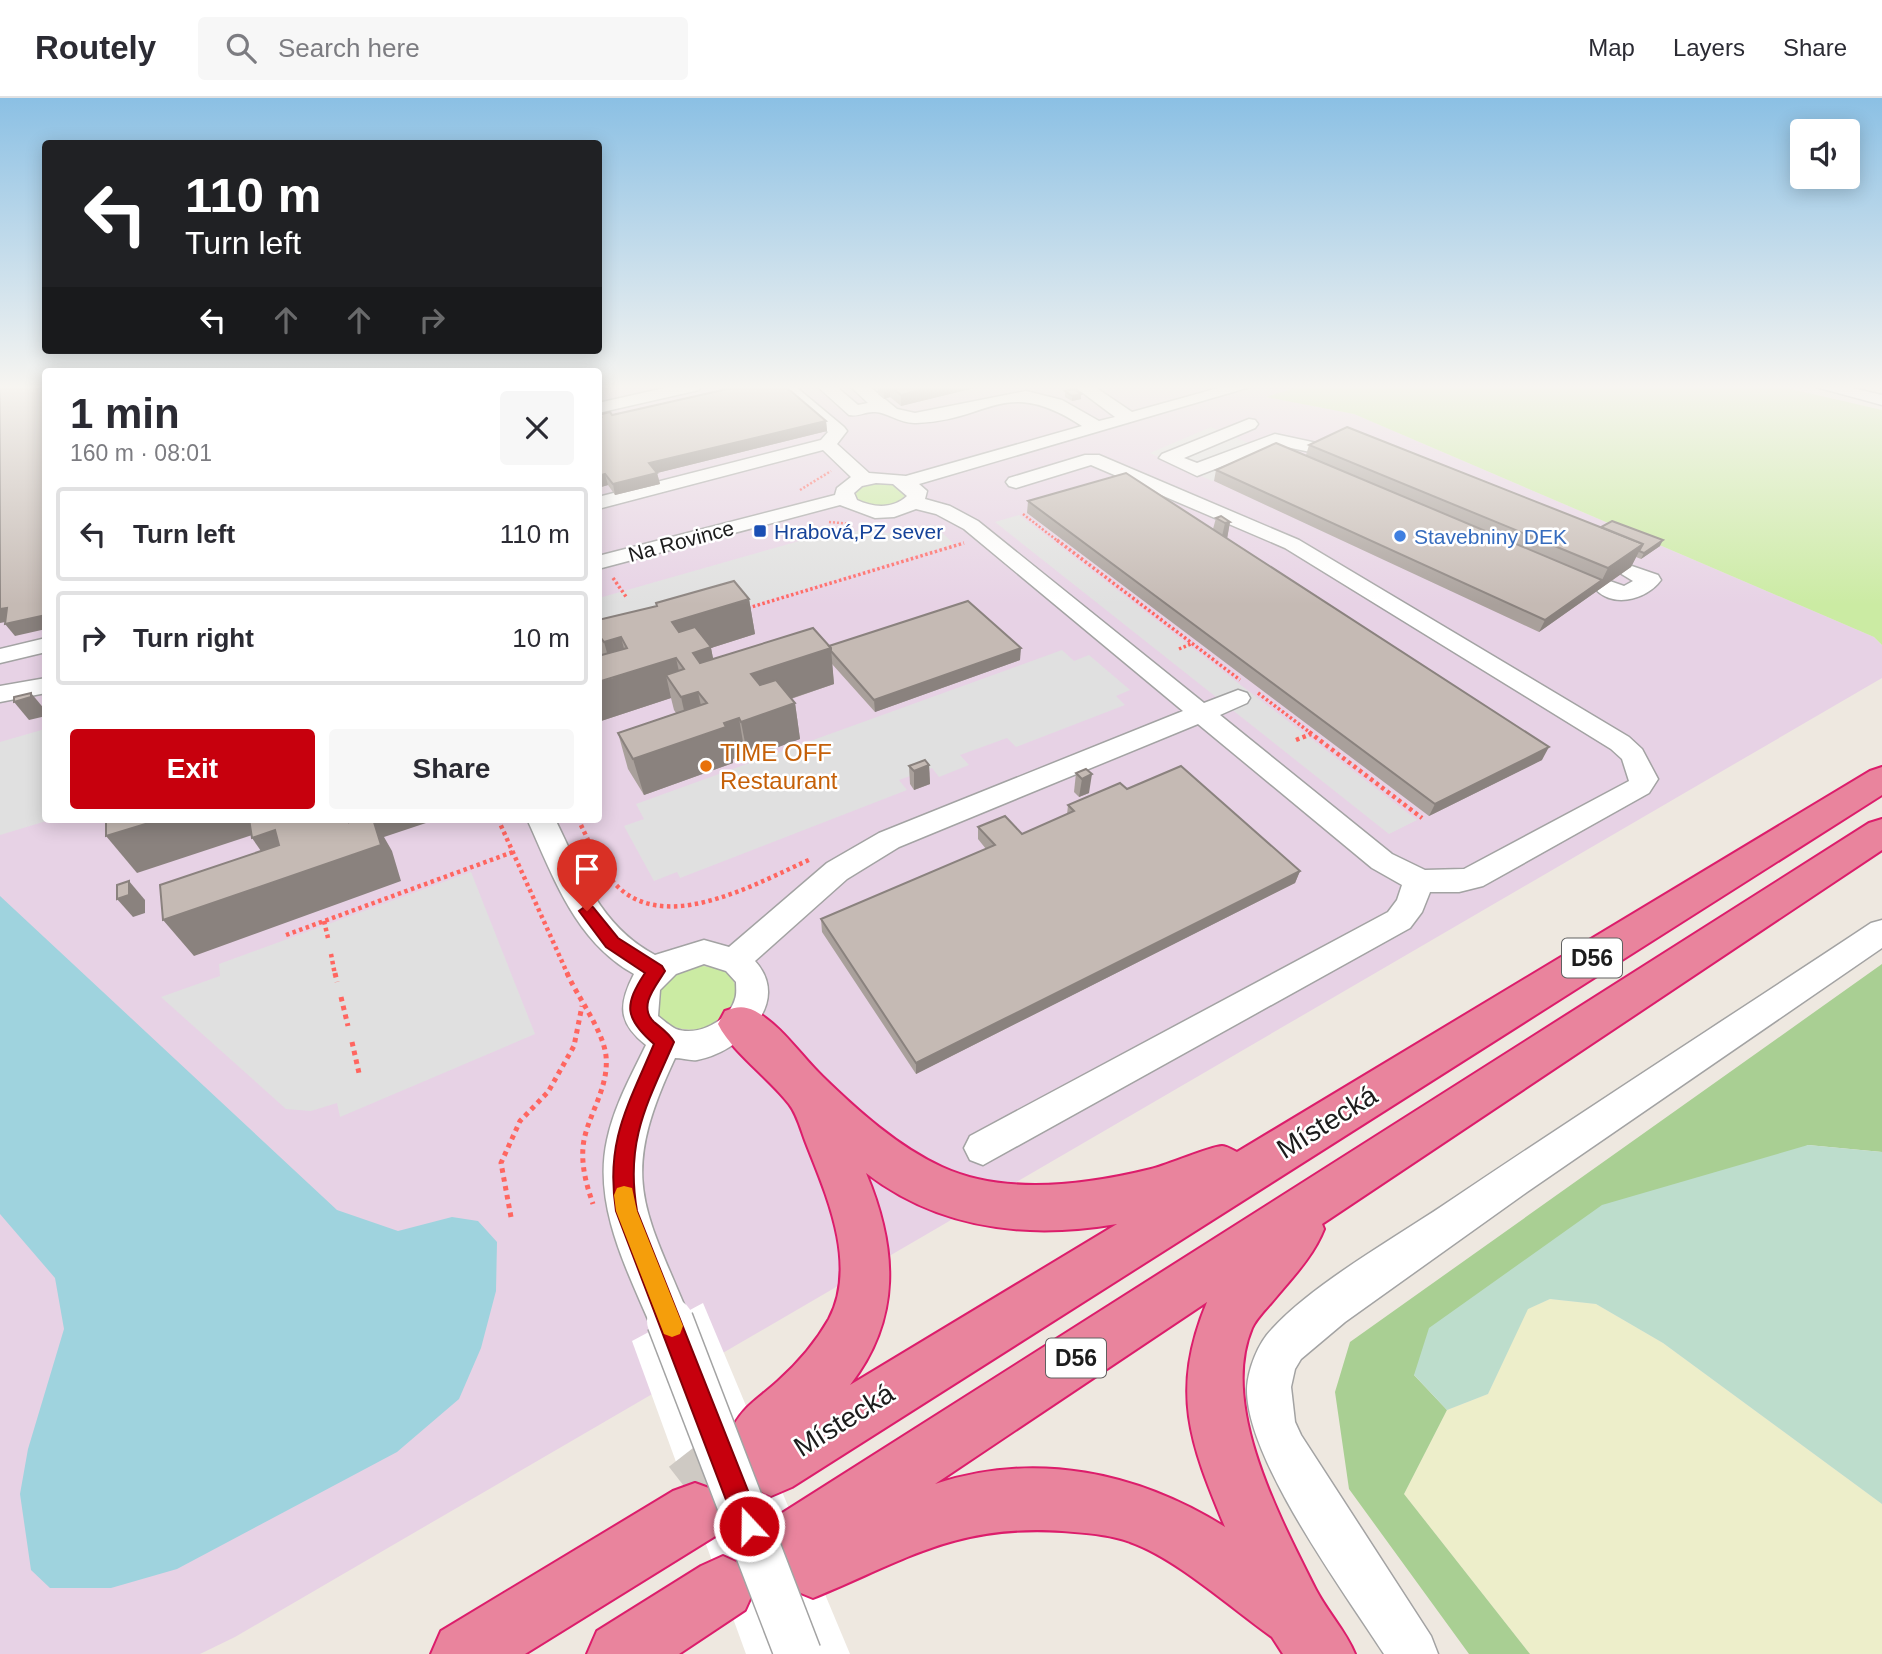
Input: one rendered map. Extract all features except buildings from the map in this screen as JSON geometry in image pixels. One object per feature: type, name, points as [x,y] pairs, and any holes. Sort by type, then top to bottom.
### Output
[{"type":"highway","name":"Místecká","points":[[810,1095],[856,1212],[866,1260],[860,1310],[838,1358],[765,1450],[1302,1138],[1882,779]]},
{"type":"highway","name":"D56","points":[[1309,1635],[1196,1544],[1146,1517],[1094,1504],[1044,1498],[994,1500],[947,1509],[807,1552],[1351,1178],[1882,832]]},
{"type":"highway","points":[[740,1024],[785,1065],[810,1095],[887,1158],[934,1188],[992,1205],[1048,1208],[1103,1205],[1197,1179],[1302,1138]]},
{"type":"highway","points":[[1309,1635],[1224,1454],[1215,1405],[1217,1353],[1230,1311],[1283,1245],[1351,1178]]},
{"type":"highway","points":[[488,1639],[691,1501]]},
{"type":"highway","points":[[620,1654],[726,1598],[635,1654]]},
{"type":"street","points":[[602,502],[766,460]]},
{"type":"street","points":[[844,460],[864,479]]},
{"type":"street","points":[[978,460],[929,473],[911,492],[898,509],[877,512],[856,508],[845,498],[848,487],[864,479],[887,477],[911,492],[943,510],[971,524],[1382,861],[1418,881],[1459,882],[1472,878],[1639,787],[1644,779],[1633,755],[1599,731],[1292,544],[1093,460]]},
{"type":"street","points":[[1016,482],[1090,460]]},
{"type":"street","points":[[1172,460],[1197,470],[1223,460]]},
{"type":"street","points":[[1308,460],[1312,462]]},
{"type":"street","name":"Na Rovince","points":[[604,569],[845,498]]},
{"type":"street","points":[[1604,586],[1626,595],[1650,580],[1626,570]]},
{"type":"street","points":[[0,656],[42,646]]},
{"type":"street","points":[[0,694],[42,686]]},
{"type":"street","points":[[736,959],[856,857],[889,840],[1247,692]]},
{"type":"street","points":[[543,823],[595,924],[624,953],[656,971]]},
{"type":"street","points":[[983,1147],[1399,920],[1410,904],[1418,881]]},
{"type":"street","points":[[1413,1654],[1326,1520],[1285,1451],[1273,1423],[1269,1387],[1275,1361],[1286,1344],[1330,1307],[1514,1179],[1882,932]]},
{"type":"street","points":[[705,951],[736,959],[751,975],[755,996],[750,1010],[740,1024],[713,1041],[680,1045],[665,1042],[642,1023],[639,996],[656,971],[670,961],[705,951]]},
{"type":"street","points":[[665,1042],[630,1123],[623,1153],[622,1182],[627,1211],[798,1654]]},
{"type":"path","points":[[1023,514],[1193,643],[1247,692],[1311,734],[1422,818]]},
{"type":"path","points":[[747,608],[975,539]]},
{"type":"path","points":[[604,569],[627,598]]},
{"type":"path","points":[[1178,649],[1193,643]]},
{"type":"path","points":[[1296,740],[1311,734]]},
{"type":"path","points":[[500,823],[582,1006],[574,1046],[548,1092],[520,1121],[501,1163],[511,1217]]},
{"type":"path","points":[[580,823],[617,884],[624,892],[648,906],[684,908],[821,855]]},
{"type":"path","points":[[286,935],[513,852]]},
{"type":"path","points":[[324,921],[328,938]]},
{"type":"path","points":[[331,954],[337,982]]},
{"type":"path","points":[[341,997],[348,1026]]},
{"type":"path","points":[[352,1042],[359,1073]]},
{"type":"shaded area","points":[[0,460],[42,460],[42,823],[602,823],[602,460],[1460,460],[1874,637],[1882,645],[1882,678],[235,1637],[200,1654],[0,1654]]},
{"type":"shaded area","points":[[1165,460],[1258,460],[1212,481]]},
{"type":"shaded area","points":[[1019,515],[1417,820],[1389,834],[995,522]]},
{"type":"shaded area","points":[[934,525],[954,544],[602,650],[602,597],[838,530],[844,536],[862,529],[900,535]]},
{"type":"shaded area","points":[[1062,650],[1074,661],[1089,655],[1130,690],[1116,696],[1125,705],[1016,747],[1007,738],[960,755],[969,765],[939,777],[932,768],[899,780],[907,790],[680,878],[677,872],[654,881],[624,826],[644,819],[636,804]]},
{"type":"shaded area","points":[[42,730],[42,822],[0,835],[0,742]]},
{"type":"shaded area","points":[[471,872],[535,1034],[340,1117],[337,1103],[311,1111],[286,1109],[161,997],[220,976],[219,964]]},
{"type":"green space","points":[[1460,460],[1882,460],[1882,645],[1874,637]]},
{"type":"green space","points":[[876,482],[892,483],[905,491],[905,496],[894,503],[873,506],[855,496],[858,489]]},
{"type":"green space","points":[[1882,964],[1882,1152],[1808,1145],[1414,1375],[1447,1410],[1404,1494],[1530,1654],[1469,1654],[1349,1489],[1335,1392],[1350,1342]]},
{"type":"green space","points":[[697,965],[723,969],[734,983],[736,997],[731,1010],[721,1020],[690,1030],[674,1026],[659,1016],[656,996],[671,975]]},
{"type":"green space","points":[[1808,1145],[1882,1152],[1882,1504],[1663,1343],[1596,1304],[1550,1299],[1528,1309],[1488,1394],[1447,1410],[1414,1375],[1429,1328],[1602,1205]]},
{"type":"green space","points":[[1550,1299],[1596,1304],[1663,1343],[1882,1504],[1882,1654],[1530,1654],[1404,1494],[1447,1410],[1488,1394],[1527,1309]]},
{"type":"water","points":[[0,896],[337,1210],[398,1231],[452,1217],[478,1221],[497,1242],[496,1291],[481,1348],[459,1399],[397,1452],[177,1569],[111,1588],[50,1588],[31,1570],[20,1494],[28,1449],[64,1329],[55,1278],[0,1214]]},
{"type":"pier","points":[[703,1303],[850,1654],[746,1654],[632,1341]]},
{"type":"tunnel","points":[[687,1490],[745,1445]]},
{"type":"slow traffic","points":[[624,1195],[627,1211],[672,1326]]},
{"type":"place","name":"Hrabová,PZ sever","points":[[760,531]]},
{"type":"place","name":"Stavebniny DEK","points":[[1400,536]]},
{"type":"place","name":"TIME OFF Restaurant","points":[[706,766]]},
{"type":"route","points":[[587,911],[595,924],[624,953],[656,971],[645,983],[639,996],[639,1010],[642,1023],[652,1034],[665,1042],[630,1123],[623,1153],[622,1182],[627,1211],[749,1526]]}]
